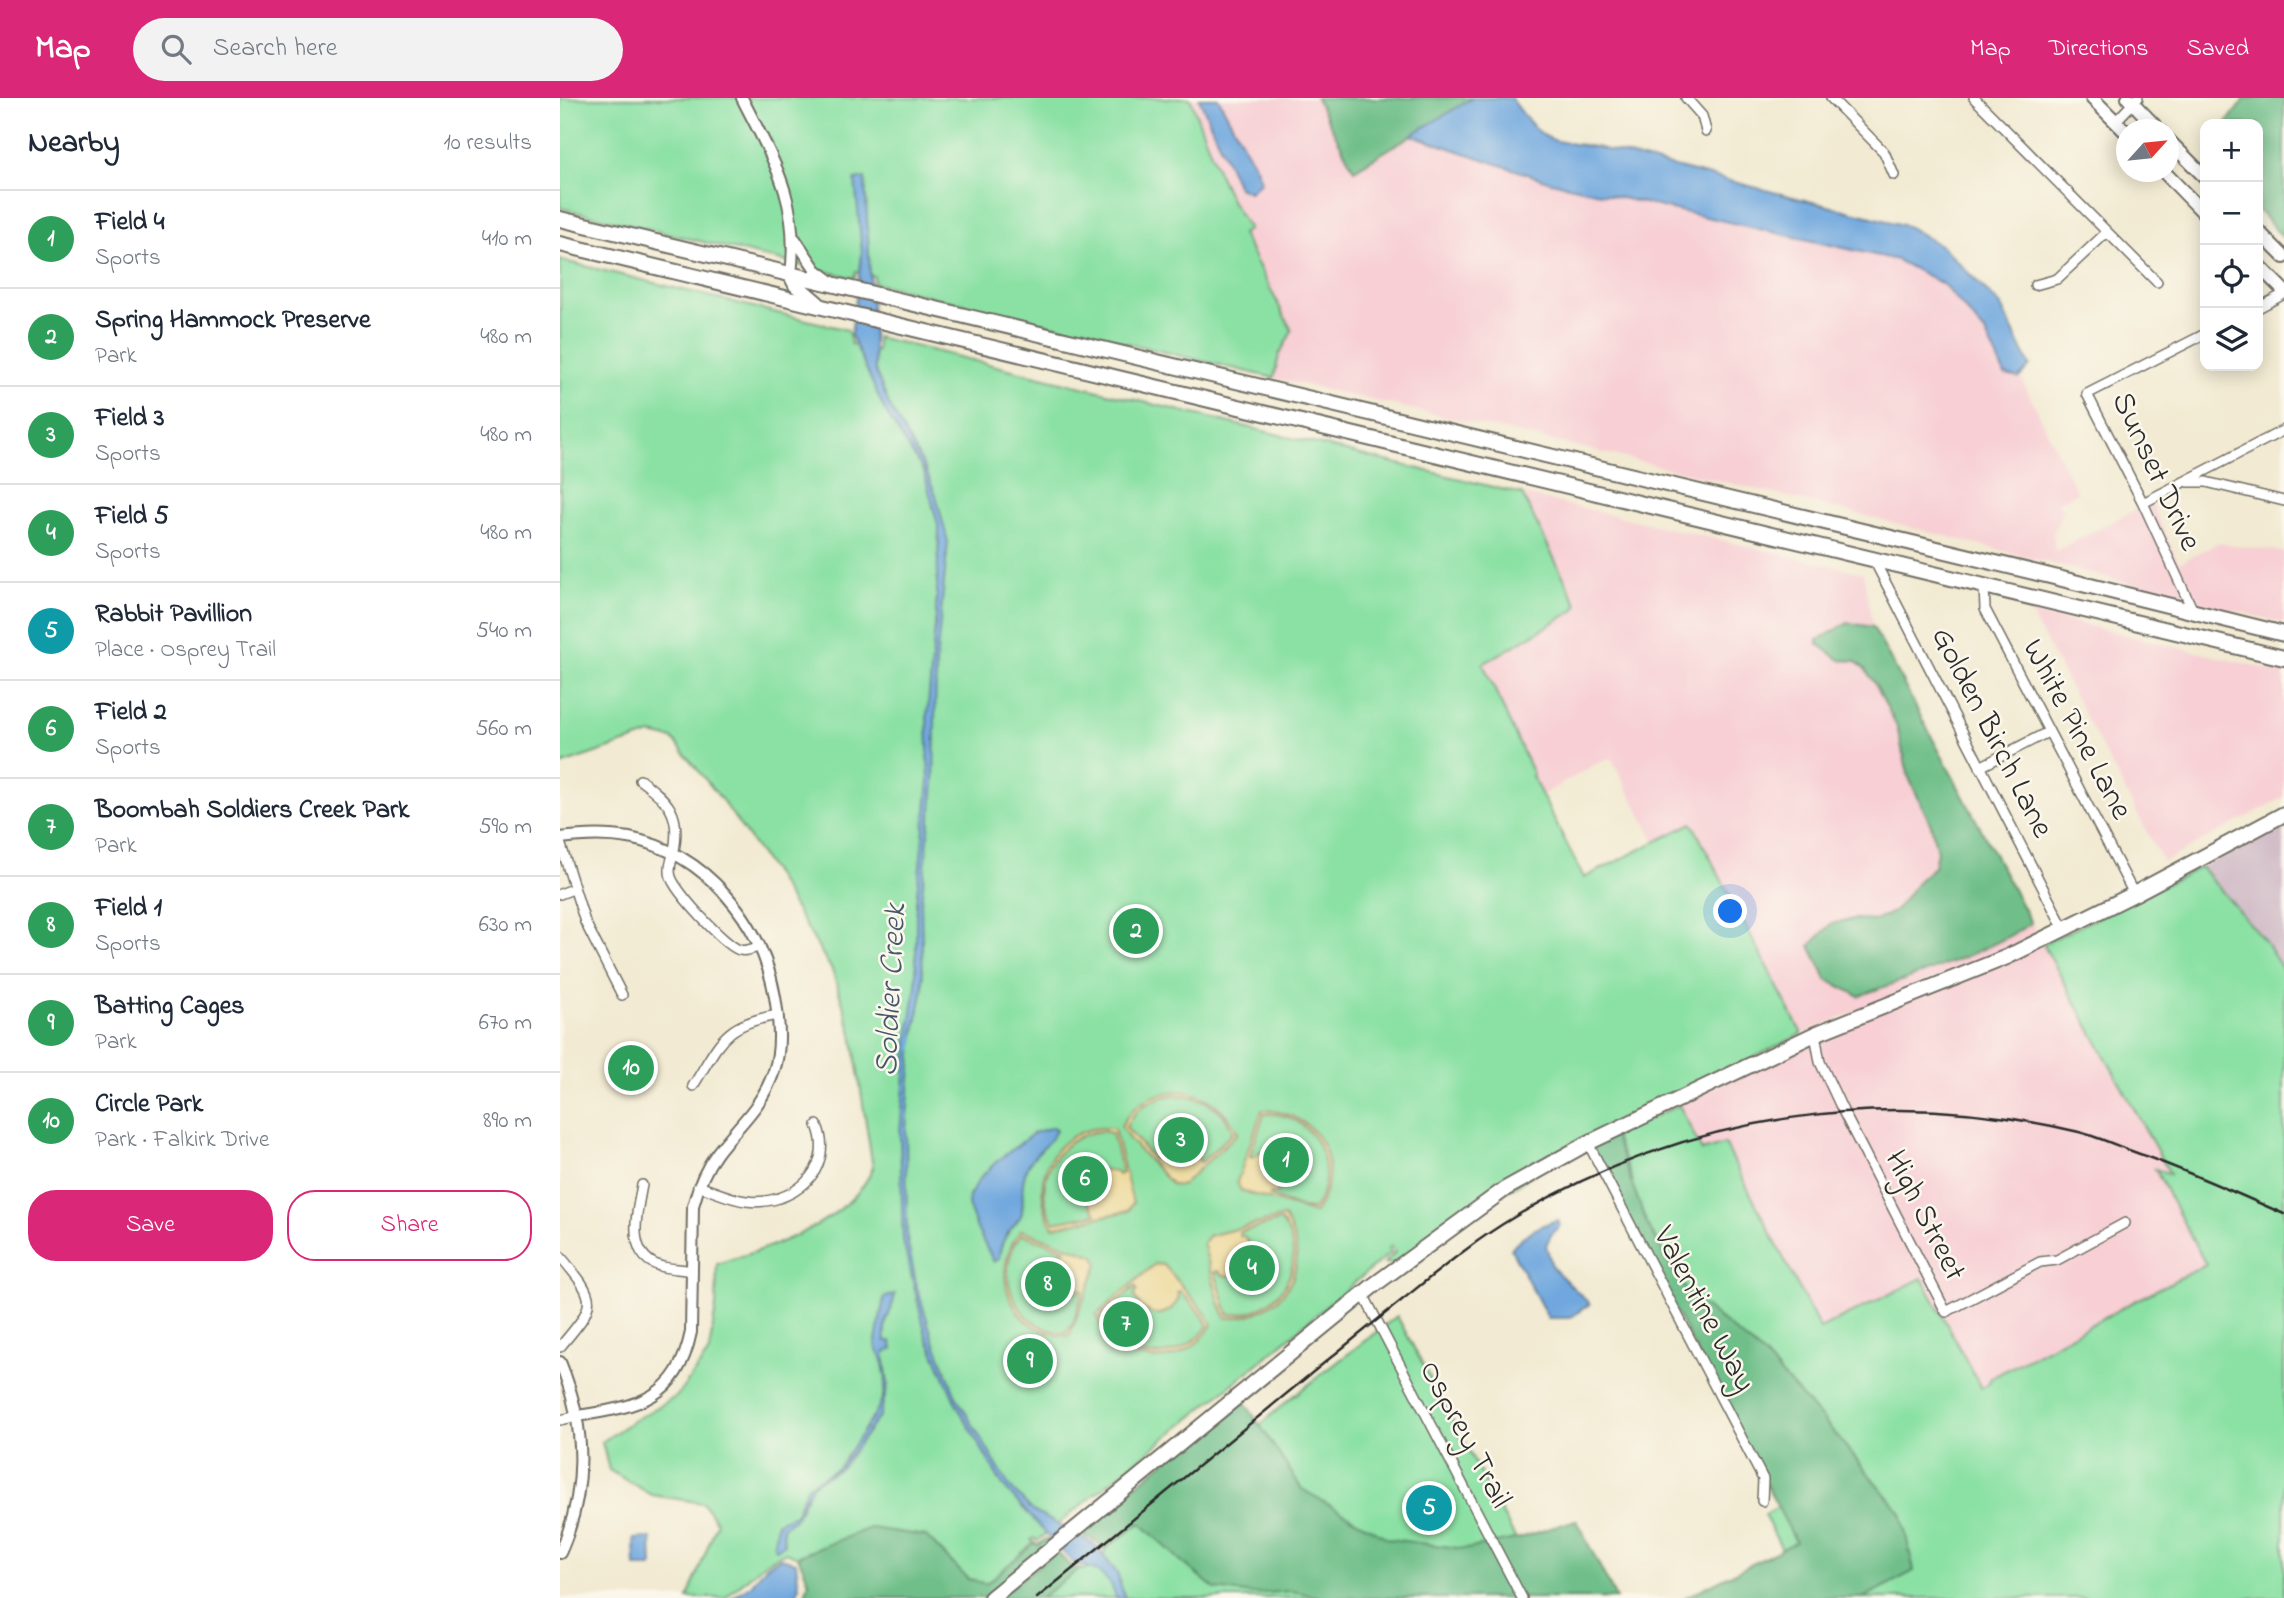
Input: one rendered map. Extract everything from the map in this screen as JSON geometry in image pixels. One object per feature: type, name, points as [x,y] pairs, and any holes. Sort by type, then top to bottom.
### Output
[{"type":"main road","points":[[2092,98],[2116,121]]},
{"type":"main road","points":[[2133,100],[2149,119]]},
{"type":"main road","points":[[2179,151],[2200,172]]},
{"type":"main road","points":[[2174,182],[2200,209]]},
{"type":"main road","points":[[560,219],[2284,634]]},
{"type":"main road","points":[[2263,236],[2284,257]]},
{"type":"main road","points":[[560,244],[2284,658]]},
{"type":"main road","points":[[2263,270],[2284,293]]},
{"type":"main road","points":[[749,290],[773,287],[791,275]]},
{"type":"main road","points":[[791,275],[796,285],[823,307]]},
{"type":"main road","points":[[1788,539],[1794,514]]},
{"type":"main road","points":[[2111,617],[2128,606],[2188,618],[2194,613]]},
{"type":"main road","points":[[991,1598],[1363,1294],[1496,1194],[1588,1143],[1815,1034],[2007,957],[2134,894],[2284,814]]},
{"type":"street","points":[[741,98],[787,192],[794,236],[791,275]]},
{"type":"street","points":[[1686,98],[1702,116],[1706,131]]},
{"type":"street","points":[[1831,98],[1884,152],[1894,174]]},
{"type":"street","points":[[1974,98],[2157,282]]},
{"type":"street","points":[[2118,119],[2133,100]]},
{"type":"street","points":[[2035,285],[2057,279],[2106,233]]},
{"type":"street","points":[[794,236],[816,270],[842,287]]},
{"type":"street","points":[[2263,305],[2284,293]]},
{"type":"street","name":"Sunset Drive","points":[[2194,613],[2143,503],[2087,394],[2200,337]]},
{"type":"street","points":[[2143,503],[2284,430]]},
{"type":"street","points":[[2182,482],[2206,482],[2284,501]]},
{"type":"street","name":"Golden Birch Lane","points":[[1874,560],[2064,929]]},
{"type":"street","name":"White Pine Lane","points":[[1984,587],[1985,609],[2134,894]]},
{"type":"street","points":[[1980,767],[2048,732]]},
{"type":"street","points":[[640,780],[663,798],[676,821],[678,830],[670,876],[696,912],[734,948],[746,951],[760,946]]},
{"type":"street","points":[[560,1420],[636,1405],[665,1386],[677,1373],[691,1332],[693,1206],[698,1186],[717,1153],[755,1111],[768,1088],[779,1047],[778,1015],[772,977],[760,946],[742,913],[708,877],[674,853],[632,839],[587,835],[560,840],[585,922],[622,995]]},
{"type":"street","points":[[560,894],[573,889]]},
{"type":"street","points":[[693,1086],[731,1030],[748,1021],[778,1015]]},
{"type":"street","name":"High Street","points":[[1815,1034],[1820,1062],[1843,1111],[1946,1312],[2040,1262],[2057,1260],[2125,1223]]},
{"type":"street","points":[[698,1186],[745,1201],[761,1202],[793,1192],[816,1170],[821,1159],[822,1144],[817,1125]]},
{"type":"street","name":"Valentine Way","points":[[1588,1143],[1763,1479],[1762,1501]]},
{"type":"street","points":[[642,1185],[635,1227],[639,1248],[653,1263],[692,1271]]},
{"type":"street","points":[[560,1255],[581,1280],[588,1294],[589,1305],[585,1317],[560,1347]]},
{"type":"street","name":"Osprey Trail","points":[[1363,1294],[1522,1598]]},
{"type":"street","points":[[560,1362],[578,1416],[582,1452],[580,1481],[567,1537],[560,1553]]},
{"type":"shaded area","points":[[1190,98],[1199,98],[1238,187],[1243,191],[1249,192],[1261,182],[1218,98],[1316,98],[1354,169],[1413,136],[1551,182],[1897,260],[1943,284],[1985,332],[2005,375],[2020,376],[2077,492],[2058,503],[2063,510],[2053,533],[2055,551],[2151,502],[2179,563],[2218,543],[2284,552],[2284,623],[1867,516],[1274,378],[1286,319],[1242,233],[1249,230],[1222,187],[1209,144]]},
{"type":"shaded area","points":[[1522,494],[1863,573],[1873,627],[1847,623],[1840,660],[1854,661],[1865,669],[1887,706],[1897,727],[1909,778],[1931,825],[1937,851],[1934,867],[1921,878],[1894,912],[1876,920],[1854,919],[1831,924],[1810,946],[1827,980],[1937,967],[2015,934],[2031,923],[2039,936],[1802,1034],[1690,823],[1655,841],[1611,758],[1542,795],[1482,664],[1575,610]]},
{"type":"shaded area","points":[[2030,612],[2284,673],[2284,797],[2163,862]]},
{"type":"shaded area","points":[[2284,827],[2284,972],[2264,940],[2201,867],[2269,831]]},
{"type":"shaded area","points":[[2043,944],[2217,1260],[2157,1288],[1976,1391],[1798,1339],[1679,1105],[1810,1040]]},
{"type":"green space","points":[[560,98],[1190,98],[1218,172],[1249,229],[1242,234],[1292,331],[1279,355],[1274,378],[874,283],[874,276],[856,272],[854,278],[560,208]]},
{"type":"green space","points":[[1316,98],[1473,98],[1354,170]]},
{"type":"green space","points":[[2245,98],[2284,98],[2284,239],[2263,216],[2263,119],[2230,119]]},
{"type":"green space","points":[[560,260],[848,330],[851,344],[877,351],[877,337],[1522,494],[1578,606],[1483,664],[1532,776],[1584,878],[1692,823],[1802,1034],[1586,1140],[1395,1264],[1385,1263],[1395,1252],[1392,1246],[1389,1248],[1391,1252],[1260,1362],[1037,1541],[1034,1538],[1031,1540],[1034,1543],[1028,1549],[986,1584],[862,1583],[786,1552],[766,1562],[725,1598],[688,1598],[717,1523],[703,1503],[652,1495],[609,1470],[602,1442],[677,1396],[709,1352],[716,1306],[717,1264],[784,1241],[828,1218],[862,1187],[873,1168],[852,1033],[832,970],[775,875],[722,800],[673,739],[651,734],[560,765]]},
{"type":"green space","points":[[1848,623],[1873,627],[2031,923],[1971,954],[1859,996],[1827,980],[1810,946],[1831,924],[1854,919],[1876,920],[1894,912],[1921,878],[1934,867],[1937,851],[1931,825],[1909,778],[1897,727],[1877,687],[1865,669],[1855,661],[1840,660],[1818,644],[1818,640]]},
{"type":"green space","points":[[2201,867],[2264,940],[2284,972],[2284,1598],[1808,1598],[1764,1515],[1785,1503],[1622,1187],[1633,1181],[1614,1135],[1679,1105],[1702,1151],[1725,1144],[1820,1329],[1922,1278],[1981,1388],[1990,1383],[1989,1379],[2206,1265],[2155,1169],[2170,1174],[2043,944]]},
{"type":"green space","points":[[631,1057],[642,1064],[643,1069],[636,1080],[631,1081],[620,1074],[619,1069],[626,1058]]},
{"type":"green space","points":[[1614,1135],[1647,1224],[1687,1292],[1763,1354],[1826,1423],[1901,1513],[1914,1571],[1863,1598],[1684,1598],[1796,1542],[1590,1147]]},
{"type":"green space","points":[[1397,1316],[1547,1598],[1040,1598],[1079,1569],[1084,1570],[1105,1553],[1104,1550],[1207,1472],[1286,1402]]},
{"type":"green space","points":[[1242,1398],[1302,1489],[1389,1539],[1466,1549],[1520,1538],[1576,1520],[1616,1598],[1323,1598],[1292,1591],[1252,1594],[1215,1589],[1140,1523],[1104,1550],[1097,1542],[1079,1532]]},
{"type":"green space","points":[[870,1528],[926,1536],[968,1579],[986,1584],[1034,1543],[1038,1545],[1046,1539],[1051,1544],[985,1598],[804,1598],[809,1582],[798,1556]]},
{"type":"green space","points":[[1056,1551],[1069,1565],[1079,1569],[1040,1598],[998,1598]]},
{"type":"sand","points":[[1181,1091],[1199,1095],[1215,1104],[1228,1117],[1238,1133],[1181,1186],[1172,1185],[1129,1139],[1121,1126],[1132,1111],[1146,1100]],"holes":[[[1183,1095],[1201,1100],[1217,1109],[1233,1133],[1201,1162],[1195,1145],[1182,1136],[1174,1136],[1161,1142],[1157,1157],[1153,1159],[1126,1127],[1129,1120],[1151,1101],[1166,1096]]]},
{"type":"sand","points":[[1262,1110],[1282,1113],[1313,1130],[1328,1160],[1324,1195],[1315,1213],[1241,1191],[1237,1182]],"holes":[[[1264,1114],[1282,1115],[1310,1132],[1319,1145],[1325,1177],[1322,1194],[1314,1209],[1302,1208],[1270,1196],[1271,1193],[1276,1194],[1281,1187],[1284,1166],[1269,1153],[1260,1152],[1250,1156]]]},
{"type":"sand","points":[[1114,1128],[1133,1203],[1128,1211],[1053,1227],[1046,1211],[1043,1195],[1043,1179],[1056,1151],[1067,1140],[1081,1132]],"holes":[[[1101,1131],[1112,1133],[1122,1173],[1118,1175],[1116,1171],[1102,1170],[1088,1180],[1084,1191],[1097,1214],[1054,1222],[1044,1192],[1052,1164],[1060,1152],[1086,1134]]]},
{"type":"sand","points":[[1284,1217],[1293,1236],[1296,1254],[1295,1271],[1288,1286],[1278,1299],[1264,1309],[1246,1316],[1226,1318],[1203,1243],[1208,1236]],"holes":[[[1280,1221],[1286,1228],[1292,1245],[1291,1273],[1285,1285],[1267,1304],[1255,1310],[1228,1314],[1215,1272],[1231,1276],[1238,1274],[1249,1264],[1249,1243],[1239,1232]]]},
{"type":"sand","points":[[1021,1230],[1095,1256],[1098,1264],[1069,1336],[1049,1333],[1033,1325],[1020,1314],[1010,1299],[1006,1265],[1011,1247]],"holes":[[[1022,1234],[1065,1249],[1052,1259],[1049,1266],[1051,1280],[1055,1286],[1068,1293],[1077,1293],[1079,1289],[1083,1291],[1073,1323],[1066,1333],[1048,1330],[1022,1311],[1013,1297],[1008,1265]]]},
{"type":"sand","points":[[1155,1264],[1164,1265],[1206,1314],[1212,1325],[1199,1341],[1184,1352],[1151,1358],[1134,1354],[1119,1346],[1106,1333],[1096,1315]],"holes":[[[1135,1286],[1137,1289],[1134,1295],[1138,1303],[1149,1313],[1156,1314],[1169,1311],[1179,1298],[1177,1293],[1180,1291],[1203,1316],[1208,1326],[1196,1339],[1166,1354],[1135,1352],[1121,1344],[1109,1332],[1101,1316]]]},
{"type":"water","points":[[1199,98],[1218,98],[1257,170],[1261,182],[1249,192],[1238,187]]},
{"type":"water","points":[[1473,98],[1511,98],[1538,131],[1554,140],[1596,147],[1907,226],[1943,247],[2001,306],[2030,366],[2019,378],[2005,375],[1985,332],[1943,284],[1897,260],[1551,182],[1411,135]]},
{"type":"water","points":[[865,178],[875,370],[890,407],[925,468],[936,496],[948,542],[936,663],[934,783],[921,903],[923,988],[913,1041],[906,1129],[907,1239],[917,1287],[932,1336],[957,1398],[1009,1486],[1033,1511],[1094,1544],[1117,1573],[1125,1598],[1116,1598],[1111,1584],[1098,1571],[1072,1562],[1003,1486],[956,1404],[926,1335],[903,1241],[900,1132],[908,1038],[916,986],[916,902],[929,782],[927,716],[936,614],[939,529],[924,472],[885,411],[851,335],[862,252],[855,180]]},
{"type":"water","points":[[1053,1127],[1056,1130],[1054,1135],[1028,1166],[1023,1180],[1021,1216],[1009,1231],[999,1259],[994,1262],[968,1205],[969,1196],[981,1177],[996,1162],[1034,1133]]},
{"type":"water","points":[[1558,1220],[1560,1225],[1546,1245],[1552,1267],[1590,1304],[1569,1318],[1548,1318],[1511,1249],[1532,1231]]},
{"type":"water","points":[[895,1294],[885,1327],[885,1341],[891,1341],[893,1349],[884,1353],[888,1385],[880,1415],[841,1468],[813,1484],[795,1519],[783,1527],[784,1544],[776,1549],[777,1522],[795,1515],[808,1485],[838,1468],[876,1412],[883,1397],[886,1378],[882,1359],[875,1346],[884,1298]]},
{"type":"water","points":[[651,1538],[652,1567],[635,1567],[634,1539]]},
{"type":"water","points":[[780,1558],[796,1562],[799,1588],[795,1598],[732,1598],[751,1585],[767,1565]]},
{"type":"waterway","name":"Soldier Creek","points":[[912,1050],[914,1036]]},
{"type":"railway","points":[[1037,1598],[1471,1245],[1516,1216],[1582,1181],[1649,1153],[1719,1132],[1789,1118],[1861,1111],[1933,1111],[2006,1118],[2103,1140],[2284,1214]]},
{"type":"place","name":"Spring Hammock Preserve","points":[[1136,931]]},
{"type":"place","name":"Circle Park","points":[[631,1068]]},
{"type":"place","name":"Field 3","points":[[1181,1140]]},
{"type":"place","name":"Field 4","points":[[1286,1160]]},
{"type":"place","name":"Field 2","points":[[1085,1179]]},
{"type":"place","name":"Field 5","points":[[1252,1268]]},
{"type":"place","name":"Field 1","points":[[1048,1284]]},
{"type":"place","name":"Boombah Soldiers Creek Park","points":[[1126,1324]]},
{"type":"place","name":"Batting Cages","points":[[1030,1361]]},
{"type":"place","name":"Rabbit Pavillion","points":[[1429,1508]]}]
